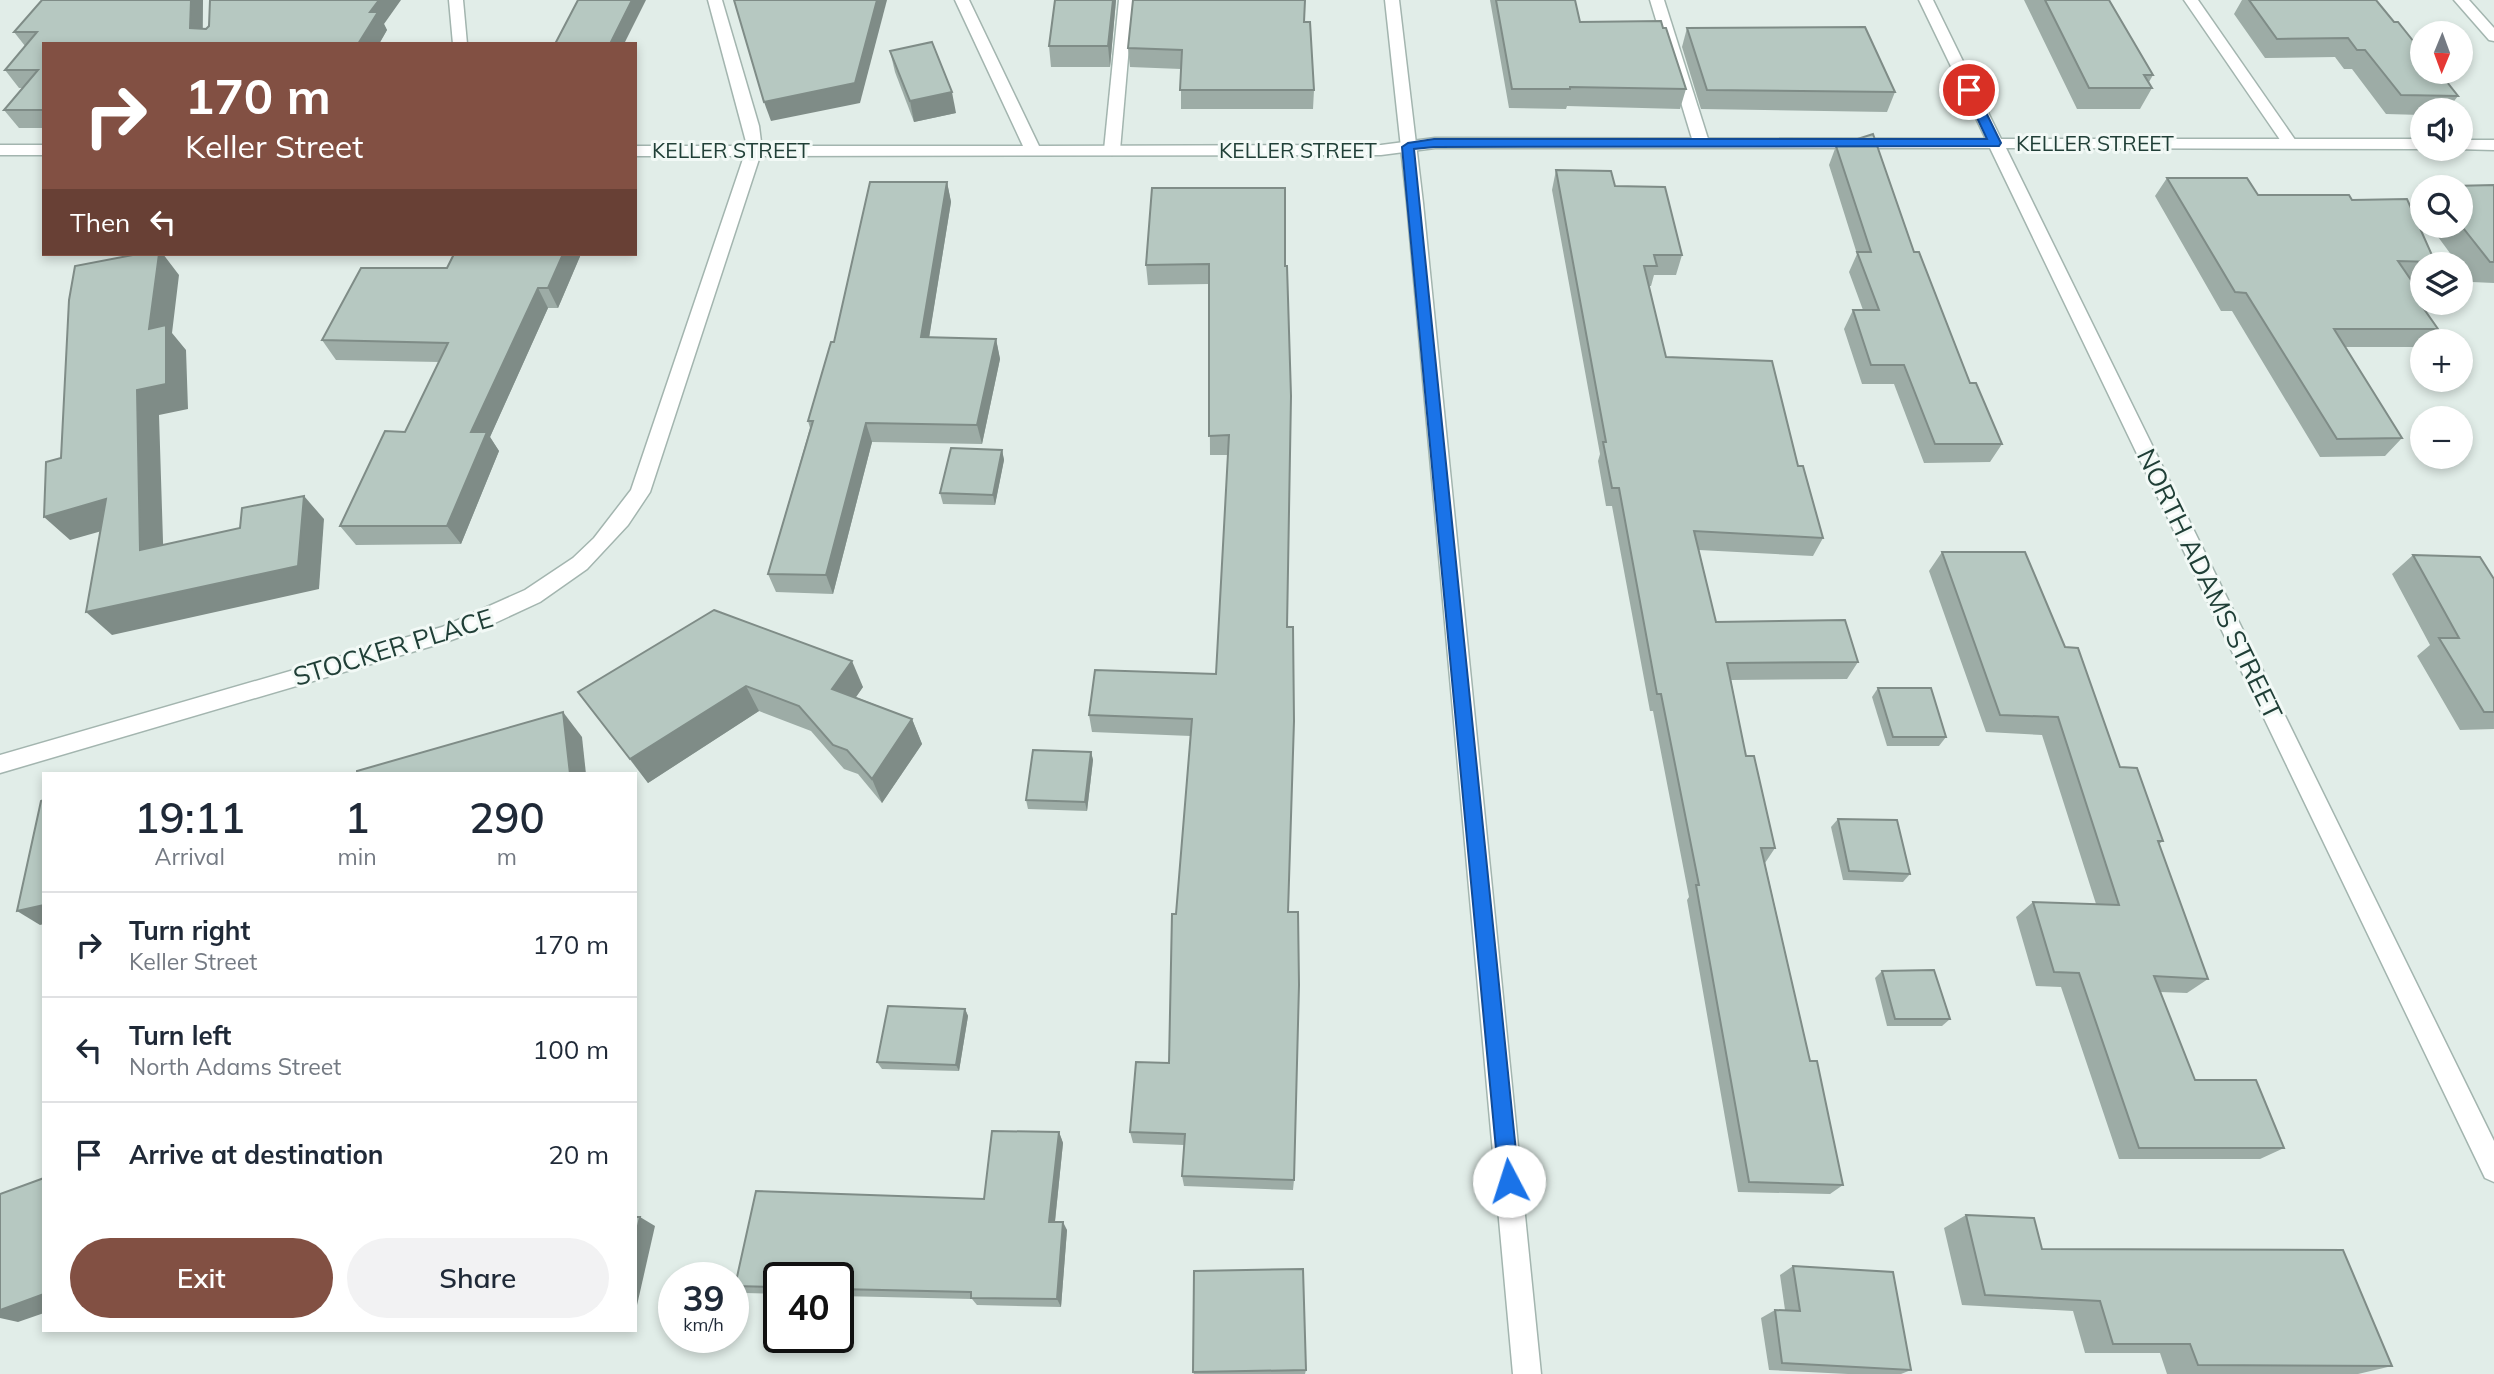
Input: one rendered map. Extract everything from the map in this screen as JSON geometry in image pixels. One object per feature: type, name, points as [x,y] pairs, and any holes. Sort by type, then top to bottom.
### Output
[{"type":"street","points":[[456,0],[460,42]]},
{"type":"street","points":[[715,0],[751,126],[754,150]]},
{"type":"street","points":[[962,0],[1033,150]]},
{"type":"street","points":[[1112,150],[1126,0]]},
{"type":"street","points":[[1392,0],[1527,1374]]},
{"type":"street","points":[[1657,0],[1701,142]]},
{"type":"street","name":"NORTH ADAMS STREET","points":[[1926,0],[2494,1169]]},
{"type":"street","points":[[2191,0],[2290,144]]},
{"type":"street","points":[[2461,0],[2494,37]]},
{"type":"street","name":"KELLER STREET","points":[[637,151],[1381,150],[1434,143],[1701,142],[2410,145]]},
{"type":"street","points":[[2473,145],[2494,145]]},
{"type":"street","points":[[0,150],[42,150]]},
{"type":"street","name":"STOCKER PLACE","points":[[0,764],[446,634],[505,612],[587,560],[619,525],[640,492],[754,150]]},
{"type":"building","points":[[42,0],[191,0],[190,28],[206,29],[209,26],[210,0],[379,0],[370,12],[378,12],[359,42],[42,42],[42,110],[4,110],[38,70],[5,70],[37,32],[14,32]]},
{"type":"building","points":[[578,0],[632,0],[611,42],[556,42]]},
{"type":"building","points":[[734,0],[877,0],[855,83],[764,102]]},
{"type":"building","points":[[1055,0],[1113,0],[1108,46],[1049,46]]},
{"type":"building","points":[[1133,0],[1305,0],[1304,22],[1310,22],[1314,90],[1180,90],[1182,50],[1128,48]]},
{"type":"building","points":[[1496,0],[1575,0],[1580,22],[1661,21],[1663,28],[1666,28],[1686,89],[1512,89]]},
{"type":"building","points":[[2045,0],[2109,0],[2153,75],[2144,75],[2152,88],[2089,88]]},
{"type":"building","points":[[2249,0],[2376,0],[2410,37],[2410,84],[2448,84],[2458,96],[2401,95],[2365,50],[2357,50],[2348,38],[2277,39]]},
{"type":"building","points":[[1865,27],[1895,92],[1707,90],[1687,28]]},
{"type":"building","points":[[932,42],[952,92],[910,101],[890,51]]},
{"type":"building","points":[[1873,134],[1914,252],[1919,252],[1970,383],[1976,383],[2002,444],[1935,444],[1904,365],[1871,365],[1853,310],[1879,310],[1857,252],[1871,252],[1836,146]]},
{"type":"building","points":[[1556,170],[1611,171],[1615,186],[1665,187],[1682,255],[1654,255],[1657,266],[1644,266],[1666,357],[1772,361],[1798,466],[1803,466],[1823,538],[1694,531],[1716,622],[1845,620],[1858,662],[1727,663],[1746,756],[1754,756],[1775,848],[1761,848],[1810,1061],[1817,1061],[1843,1185],[1749,1182],[1696,885],[1699,885],[1661,694],[1657,694],[1619,488],[1612,488]]},
{"type":"building","points":[[2167,178],[2247,178],[2258,195],[2349,195],[2352,200],[2407,199],[2410,206],[2410,238],[2424,238],[2431,252],[2410,252],[2410,261],[2398,261],[2410,278],[2410,315],[2428,315],[2438,329],[2334,329],[2402,438],[2337,439],[2246,293],[2235,292]]},
{"type":"building","points":[[870,182],[947,182],[921,337],[996,339],[977,425],[866,423],[826,575],[768,574],[813,421],[808,421],[831,342],[834,342]]},
{"type":"building","points":[[2494,185],[2494,262],[2490,262],[2471,238],[2473,186]]},
{"type":"building","points":[[1152,188],[1285,188],[1285,266],[1291,396],[1287,627],[1293,627],[1294,721],[1288,912],[1298,912],[1299,985],[1294,1180],[1182,1176],[1185,1134],[1130,1132],[1136,1062],[1169,1063],[1172,914],[1176,914],[1192,719],[1089,715],[1095,670],[1216,674],[1229,435],[1209,436],[1209,264],[1146,265]]},
{"type":"building","points":[[128,256],[159,256],[149,329],[166,325],[166,384],[137,390],[140,550],[240,528],[242,508],[304,496],[298,566],[86,612],[106,499],[44,517],[46,462],[61,458],[69,300],[75,266]]},
{"type":"building","points":[[453,256],[562,256],[548,288],[538,288],[471,432],[487,432],[447,526],[340,526],[385,431],[405,432],[448,343],[322,340],[361,268],[447,268]]},
{"type":"building","points":[[951,448],[1002,450],[993,495],[940,493]]},
{"type":"building","points":[[1942,552],[2025,552],[2065,647],[2078,648],[2120,767],[2137,768],[2163,841],[2158,841],[2208,979],[2154,976],[2195,1080],[2256,1080],[2284,1148],[2139,1148],[2079,973],[2054,972],[2033,902],[2119,905],[2058,717],[2000,715]]},
{"type":"building","points":[[2413,555],[2480,557],[2494,579],[2494,712],[2484,712],[2439,638],[2459,638]]},
{"type":"building","points":[[714,610],[852,661],[832,689],[912,719],[872,779],[847,750],[833,745],[799,706],[746,686],[630,759],[578,692]]},
{"type":"building","points":[[1878,688],[1931,688],[1946,737],[1893,737]]},
{"type":"building","points":[[563,712],[570,772],[357,771]]},
{"type":"building","points":[[1033,750],[1091,752],[1085,802],[1026,800]]},
{"type":"building","points":[[41,801],[42,905],[17,911]]},
{"type":"building","points":[[1838,819],[1897,820],[1910,874],[1849,871]]},
{"type":"building","points":[[1934,970],[1950,1019],[1895,1019],[1882,971]]},
{"type":"building","points":[[888,1006],[965,1009],[956,1065],[877,1062]]},
{"type":"building","points":[[992,1131],[1059,1132],[1049,1222],[1063,1222],[1057,1299],[971,1298],[971,1292],[854,1289],[854,1262],[763,1262],[763,1287],[749,1286],[749,1262],[740,1262],[756,1191],[984,1199]]},
{"type":"building","points":[[42,1179],[42,1295],[0,1310],[0,1194]]},
{"type":"building","points":[[1966,1215],[2034,1218],[2042,1249],[2343,1250],[2392,1366],[2198,1365],[2190,1344],[2113,1344],[2100,1301],[1985,1295]]},
{"type":"building","points":[[1793,1266],[1893,1272],[1911,1370],[1782,1363],[1775,1310],[1800,1311]]},
{"type":"building","points":[[1303,1269],[1306,1370],[1193,1372],[1194,1271]]},
{"type":"route","points":[[1509,1181],[1408,147],[1434,143],[1995,143],[1969,90]]}]
